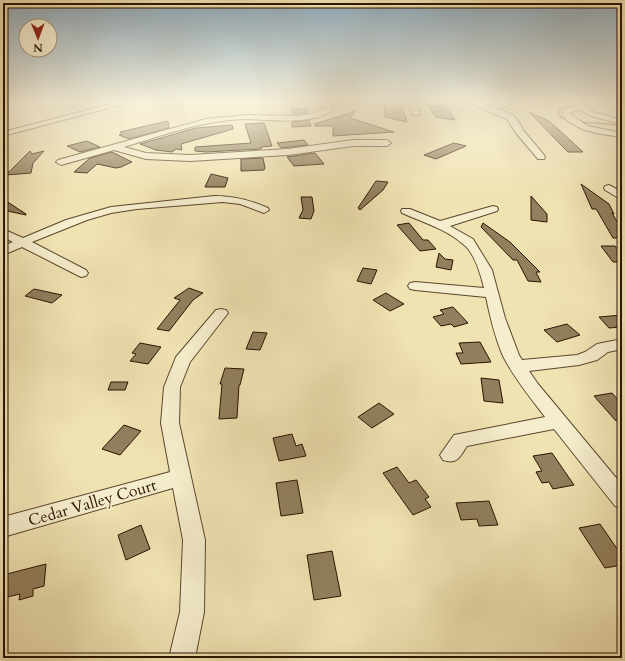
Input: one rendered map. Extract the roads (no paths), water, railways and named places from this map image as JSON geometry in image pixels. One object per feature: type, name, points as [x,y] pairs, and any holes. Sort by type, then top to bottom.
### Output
[{"type":"street","points":[[60,162],[162,133]]},
{"type":"street","points":[[520,133],[540,157]]},
{"type":"street","points":[[610,133],[622,135]]},
{"type":"street","points":[[113,146],[146,156],[190,158],[288,152],[353,143],[387,143]]},
{"type":"street","points":[[609,188],[622,197]]},
{"type":"street","points":[[3,251],[71,222],[111,211],[156,204],[222,198],[237,199],[250,203],[264,210]]},
{"type":"street","points":[[440,225],[493,209]]},
{"type":"street","points":[[406,211],[440,225],[468,242],[486,270],[501,326],[511,355],[532,388],[622,500]]},
{"type":"street","points":[[3,232],[81,273]]},
{"type":"street","points":[[415,286],[492,293]]},
{"type":"street","points":[[182,658],[192,612],[194,540],[170,423],[172,387],[182,361],[221,312]]},
{"type":"street","points":[[518,366],[561,363],[579,360],[591,356],[603,348],[622,344]]},
{"type":"street","points":[[450,455],[461,440],[558,421]]},
{"type":"street","name":"Cedar Valley Court","points":[[3,526],[181,477]]}]
